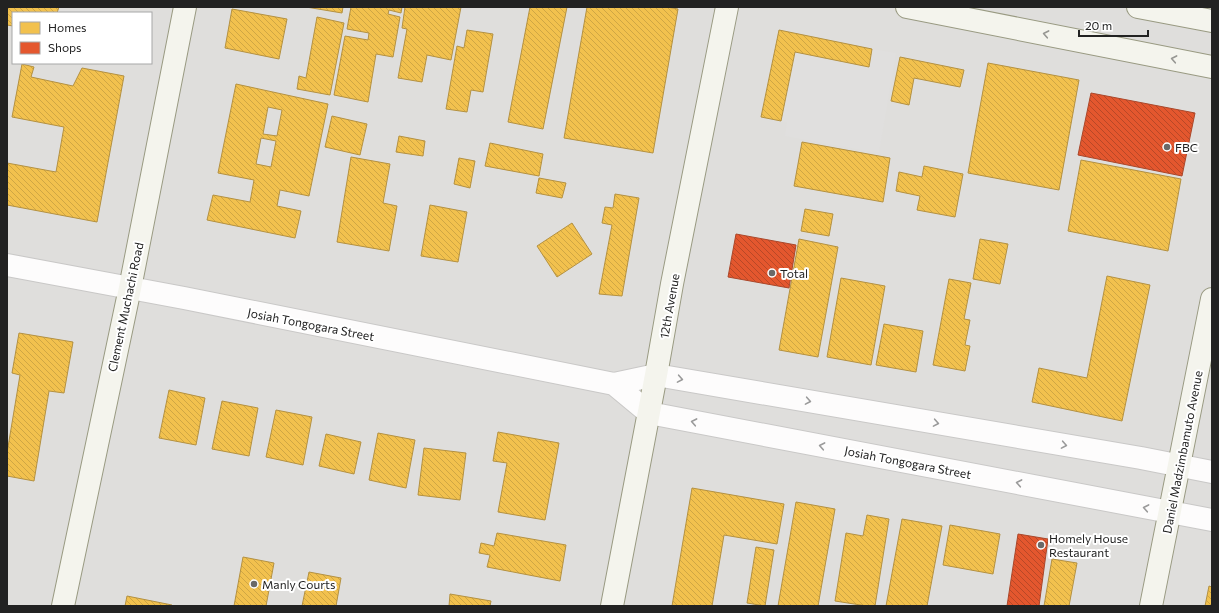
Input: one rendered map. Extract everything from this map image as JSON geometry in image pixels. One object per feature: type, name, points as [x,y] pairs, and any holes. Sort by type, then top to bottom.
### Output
[{"type":"main road","name":"Clement Muchachi Road","points":[[63,606],[130,288],[185,7]]},
{"type":"main road","name":"12th Avenue","points":[[612,606],[674,276],[727,7]]},
{"type":"main road","points":[[907,7],[1212,67]]},
{"type":"main road","points":[[1138,7],[1212,21]]},
{"type":"main road","name":"Daniel Madzimbamuto Avenue","points":[[1151,606],[1212,299]]},
{"type":"street","name":"Josiah Tongogara Street","points":[[7,265],[614,384],[656,375],[1212,472]]},
{"type":"street","name":"Josiah Tongogara Street","points":[[614,384],[649,413],[1212,520]]},
{"type":"shaded area","points":[[7,7],[1212,7],[1212,606],[7,606]]},
{"type":"shaded area","points":[[777,32],[896,53],[879,153],[785,136],[787,122],[763,118]]},
{"type":"building: Homes","points":[[7,7],[59,7],[57,12],[12,12],[12,26],[7,25]]},
{"type":"building: Homes","points":[[306,7],[343,7],[342,13]]},
{"type":"building: Homes","points":[[351,7],[402,7],[401,13],[389,10],[388,14],[400,17],[393,57],[376,54],[368,102],[334,95],[345,36],[368,40],[369,33],[347,29]]},
{"type":"building: Homes","points":[[405,7],[461,7],[451,60],[427,55],[422,82],[398,78],[407,29],[402,28]]},
{"type":"building: Homes","points":[[530,7],[567,7],[543,129],[508,122]]},
{"type":"building: Homes","points":[[587,7],[667,7],[678,9],[653,153],[564,138]]},
{"type":"building: Homes","points":[[232,9],[287,19],[279,59],[225,48]]},
{"type":"building: Homes","points":[[317,17],[344,23],[330,95],[297,89],[299,76],[306,78]]},
{"type":"building: Homes","points":[[467,30],[493,34],[483,92],[471,90],[467,112],[446,109],[457,46],[464,48]]},
{"type":"building: Homes","points":[[779,30],[872,49],[869,67],[795,52],[781,121],[761,117]]},
{"type":"building: Homes","points":[[900,57],[964,70],[960,87],[914,78],[909,105],[891,101]]},
{"type":"building: Homes","points":[[988,63],[1079,80],[1059,190],[968,173]]},
{"type":"building: Homes","points":[[22,64],[34,67],[31,77],[73,86],[82,68],[124,76],[97,222],[7,205],[7,163],[56,172],[64,127],[12,117]]},
{"type":"building: Homes","points":[[236,84],[328,104],[309,196],[280,190],[277,206],[301,211],[295,238],[207,220],[213,195],[250,202],[254,180],[218,173]],"holes":[[[268,107],[282,110],[277,136],[263,134]],[[261,138],[276,141],[271,167],[256,164]]]},
{"type":"building: Homes","points":[[332,116],[367,124],[360,155],[325,147]]},
{"type":"building: Homes","points":[[399,136],[425,141],[423,156],[396,152]]},
{"type":"building: Homes","points":[[802,142],[890,158],[883,202],[794,186]]},
{"type":"building: Homes","points":[[490,143],[543,154],[539,176],[485,166]]},
{"type":"building: Homes","points":[[351,157],[390,164],[383,203],[397,206],[389,251],[337,242]]},
{"type":"building: Homes","points":[[459,158],[475,161],[470,188],[454,184]]},
{"type":"building: Homes","points":[[1081,160],[1181,179],[1168,251],[1068,231]]},
{"type":"building: Homes","points":[[924,166],[963,174],[955,217],[917,210],[920,196],[896,191],[899,172],[922,177]]},
{"type":"building: Homes","points":[[539,178],[566,183],[562,198],[536,193]]},
{"type":"building: Homes","points":[[615,194],[639,198],[622,296],[599,294],[612,225],[602,223],[605,207],[613,208]]},
{"type":"building: Homes","points":[[430,205],[467,212],[458,262],[421,256]]},
{"type":"building: Homes","points":[[805,209],[833,214],[829,236],[801,231]]},
{"type":"building: Homes","points":[[572,223],[592,254],[557,277],[537,246]]},
{"type":"building: Homes","points":[[799,239],[838,247],[818,357],[779,350]]},
{"type":"building: Homes","points":[[980,239],[1008,244],[1000,284],[973,279]]},
{"type":"building: Homes","points":[[1107,276],[1150,285],[1122,421],[1032,402],[1039,368],[1087,378]]},
{"type":"building: Homes","points":[[841,278],[885,286],[871,365],[827,357]]},
{"type":"building: Homes","points":[[949,279],[971,283],[964,319],[970,320],[965,345],[970,346],[965,371],[933,365]]},
{"type":"building: Homes","points":[[884,324],[923,331],[916,372],[876,365]]},
{"type":"building: Homes","points":[[19,333],[73,342],[64,393],[49,391],[34,481],[7,476],[7,453],[20,375],[12,373]]},
{"type":"building: Homes","points":[[169,390],[205,398],[196,445],[159,438]]},
{"type":"building: Homes","points":[[222,401],[258,408],[249,456],[212,449]]},
{"type":"building: Homes","points":[[276,410],[312,417],[303,465],[266,457]]},
{"type":"building: Homes","points":[[498,432],[559,443],[545,520],[498,512],[507,463],[493,461]]},
{"type":"building: Homes","points":[[378,433],[415,440],[406,488],[369,480]]},
{"type":"building: Homes","points":[[326,434],[361,442],[354,474],[319,466]]},
{"type":"building: Homes","points":[[424,448],[466,453],[460,500],[418,495]]},
{"type":"building: Homes","points":[[692,488],[784,504],[777,544],[724,535],[712,606],[672,606]]},
{"type":"building: Homes","points":[[796,502],[835,509],[818,606],[778,606]]},
{"type":"building: Homes","points":[[867,515],[889,519],[875,606],[835,601],[846,533],[863,536]]},
{"type":"building: Homes","points":[[902,519],[942,526],[927,606],[886,606]]},
{"type":"building: Homes","points":[[950,525],[1000,534],[993,574],[943,565]]},
{"type":"building: Homes","points":[[497,533],[566,545],[560,581],[487,567],[490,555],[479,553],[481,543],[494,546]]},
{"type":"building: Homes","points":[[756,547],[774,550],[765,606],[747,603]]},
{"type":"building: Homes","name":"Manly Courts","points":[[243,557],[274,563],[266,606],[234,606]]},
{"type":"building: Homes","points":[[1052,559],[1077,563],[1069,606],[1044,606]]},
{"type":"building: Homes","name":"Manly Courts","points":[[309,572],[341,578],[336,606],[302,606]]},
{"type":"building: Homes","points":[[1209,586],[1212,587],[1212,606],[1205,606]]},
{"type":"building: Homes","points":[[450,594],[491,601],[490,606],[449,606]]},
{"type":"building: Homes","points":[[127,596],[172,605],[172,606],[125,606]]},
{"type":"building: Shops","points":[[1091,93],[1195,113],[1182,176],[1078,155]]},
{"type":"building: Shops","points":[[736,234],[796,245],[789,288],[728,277]]},
{"type":"building: Shops","points":[[1018,534],[1048,539],[1039,606],[1007,606]]},
{"type":"place","name":"FBC","points":[[1167,147]]},
{"type":"place","name":"Total","points":[[772,273]]},
{"type":"place","name":"Homely House Restaurant","points":[[1041,545]]},
{"type":"place","name":"Manly Courts","points":[[254,584]]}]
